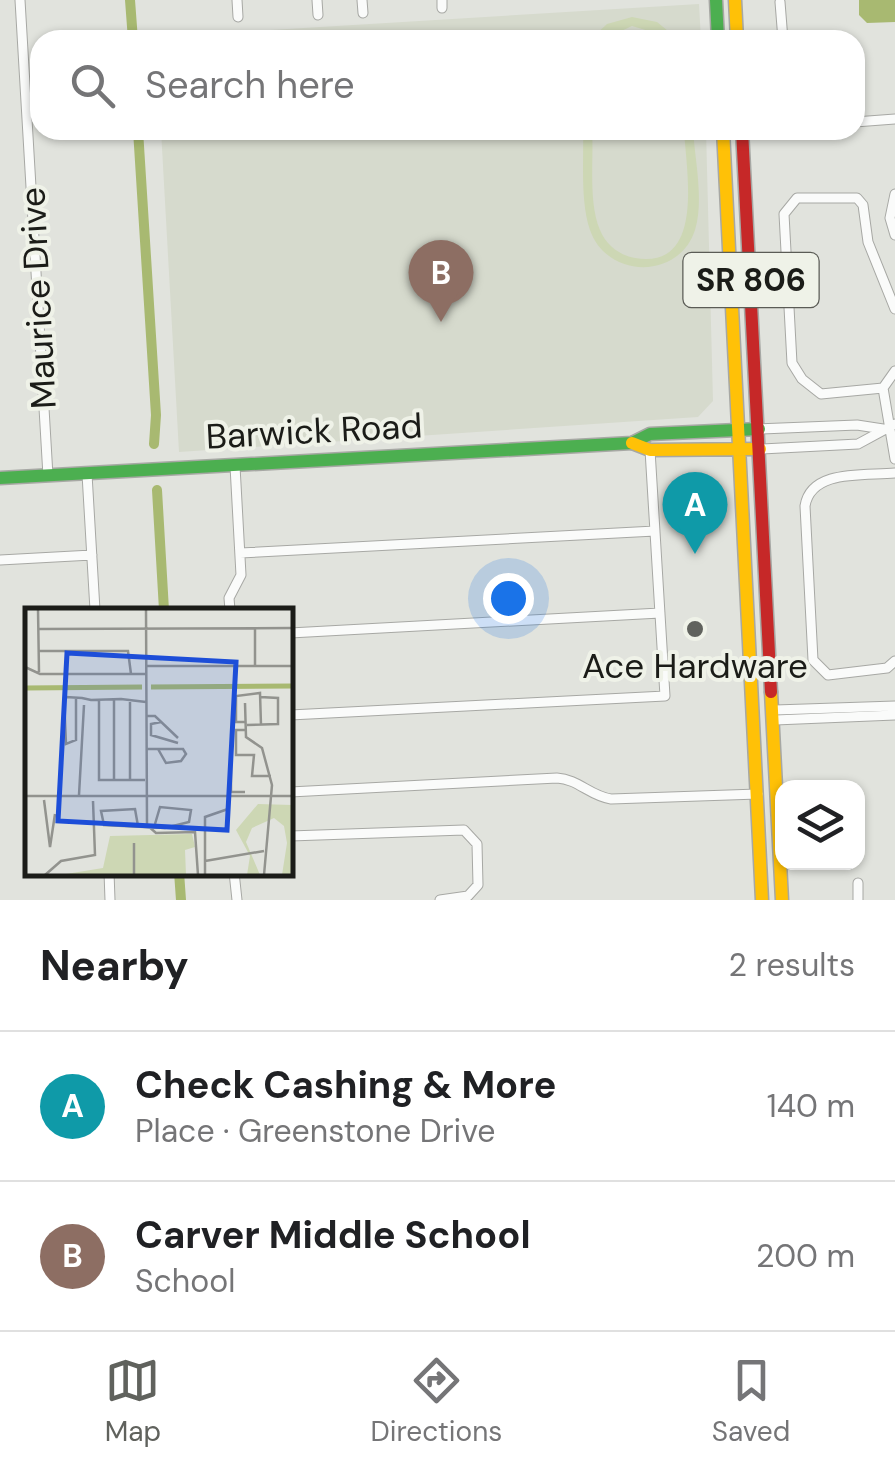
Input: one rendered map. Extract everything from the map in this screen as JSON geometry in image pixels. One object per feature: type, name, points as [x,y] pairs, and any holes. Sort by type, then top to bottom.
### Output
[{"type":"main road","points":[[716,0],[718,30]]},
{"type":"main road","points":[[734,0],[736,30]]},
{"type":"main road","name":"SR 806","points":[[723,140],[762,900]]},
{"type":"main road","name":"SR 806","points":[[743,140],[777,780]]},
{"type":"main road","name":"Barwick Road","points":[[0,478],[632,442],[650,434],[759,429]]},
{"type":"main road","name":"Barwick Road","points":[[632,442],[650,450],[740,446],[760,449]]},
{"type":"main road","points":[[757,768],[775,797]]},
{"type":"main road","points":[[758,794],[775,825]]},
{"type":"main road","name":"SR 806","points":[[781,870],[782,900]]},
{"type":"street","name":"Maurice Drive","points":[[20,0],[48,476]]},
{"type":"street","points":[[237,0],[238,18]]},
{"type":"street","points":[[317,0],[318,15]]},
{"type":"street","points":[[362,0],[363,13]]},
{"type":"street","points":[[780,2],[782,30]]},
{"type":"street","points":[[865,121],[895,119]]},
{"type":"street","points":[[895,194],[890,218],[895,235]]},
{"type":"street","points":[[883,388],[820,394],[802,380],[792,363],[784,214],[788,206],[797,198],[857,198],[863,205],[868,242],[895,310]]},
{"type":"street","points":[[895,371],[883,388],[895,459]]},
{"type":"street","points":[[759,429],[890,427]]},
{"type":"street","points":[[760,449],[858,444],[890,427]]},
{"type":"street","points":[[292,715],[664,696],[650,450]]},
{"type":"street","points":[[230,608],[229,598],[241,575],[235,466]]},
{"type":"street","points":[[87,474],[94,608]]},
{"type":"street","points":[[895,474],[817,483],[807,493],[805,506],[814,660],[828,675],[887,668],[895,662]]},
{"type":"street","points":[[240,553],[655,531]]},
{"type":"street","points":[[0,560],[92,555]]},
{"type":"street","points":[[292,633],[660,613]]},
{"type":"street","points":[[775,715],[895,706]]},
{"type":"street","points":[[775,715],[895,715]]},
{"type":"street","points":[[292,792],[557,778],[574,781],[598,797],[611,799],[758,794]]},
{"type":"street","points":[[292,836],[464,830],[477,844],[478,885],[468,896],[440,900]]},
{"type":"street","points":[[109,875],[110,900]]},
{"type":"street","points":[[234,875],[237,900]]},
{"type":"street","points":[[858,883],[858,900]]},
{"type":"shaded area","points":[[859,0],[895,0],[895,22],[867,23],[859,15]]},
{"type":"shaded area","points":[[699,4],[700,30],[271,30]]},
{"type":"shaded area","points":[[632,17],[657,22],[667,30],[632,26],[601,30],[607,24]]},
{"type":"shaded area","points":[[162,140],[706,140],[713,401],[698,417],[179,452]]},
{"type":"shaded area","points":[[583,140],[592,140],[593,194],[600,230],[624,254],[658,258],[673,249],[682,233],[688,191],[685,140],[694,140],[698,219],[687,246],[659,265],[626,265],[611,258],[590,230],[583,180]]},
{"type":"waterway","points":[[130,0],[132,30]]},
{"type":"waterway","points":[[139,140],[156,415],[154,444]]},
{"type":"waterway","points":[[157,490],[164,608]]},
{"type":"waterway","points":[[179,875],[181,900]]},
{"type":"traffic: fast","points":[[716,0],[718,30]]},
{"type":"traffic: fast","points":[[0,478],[632,443],[650,434],[759,429]]},
{"type":"traffic: slow","points":[[735,0],[736,30]]},
{"type":"traffic: slow","points":[[724,140],[762,900]]},
{"type":"traffic: slow","points":[[632,443],[650,450],[760,449]]},
{"type":"traffic: slow","points":[[771,692],[782,900]]},
{"type":"traffic: jam","points":[[743,140],[771,692]]},
{"type":"place","name":"Carver Middle School","points":[[441,322]]},
{"type":"place","name":"Check Cashing & More","points":[[695,554]]},
{"type":"place","name":"Ace Hardware","points":[[695,629]]}]
